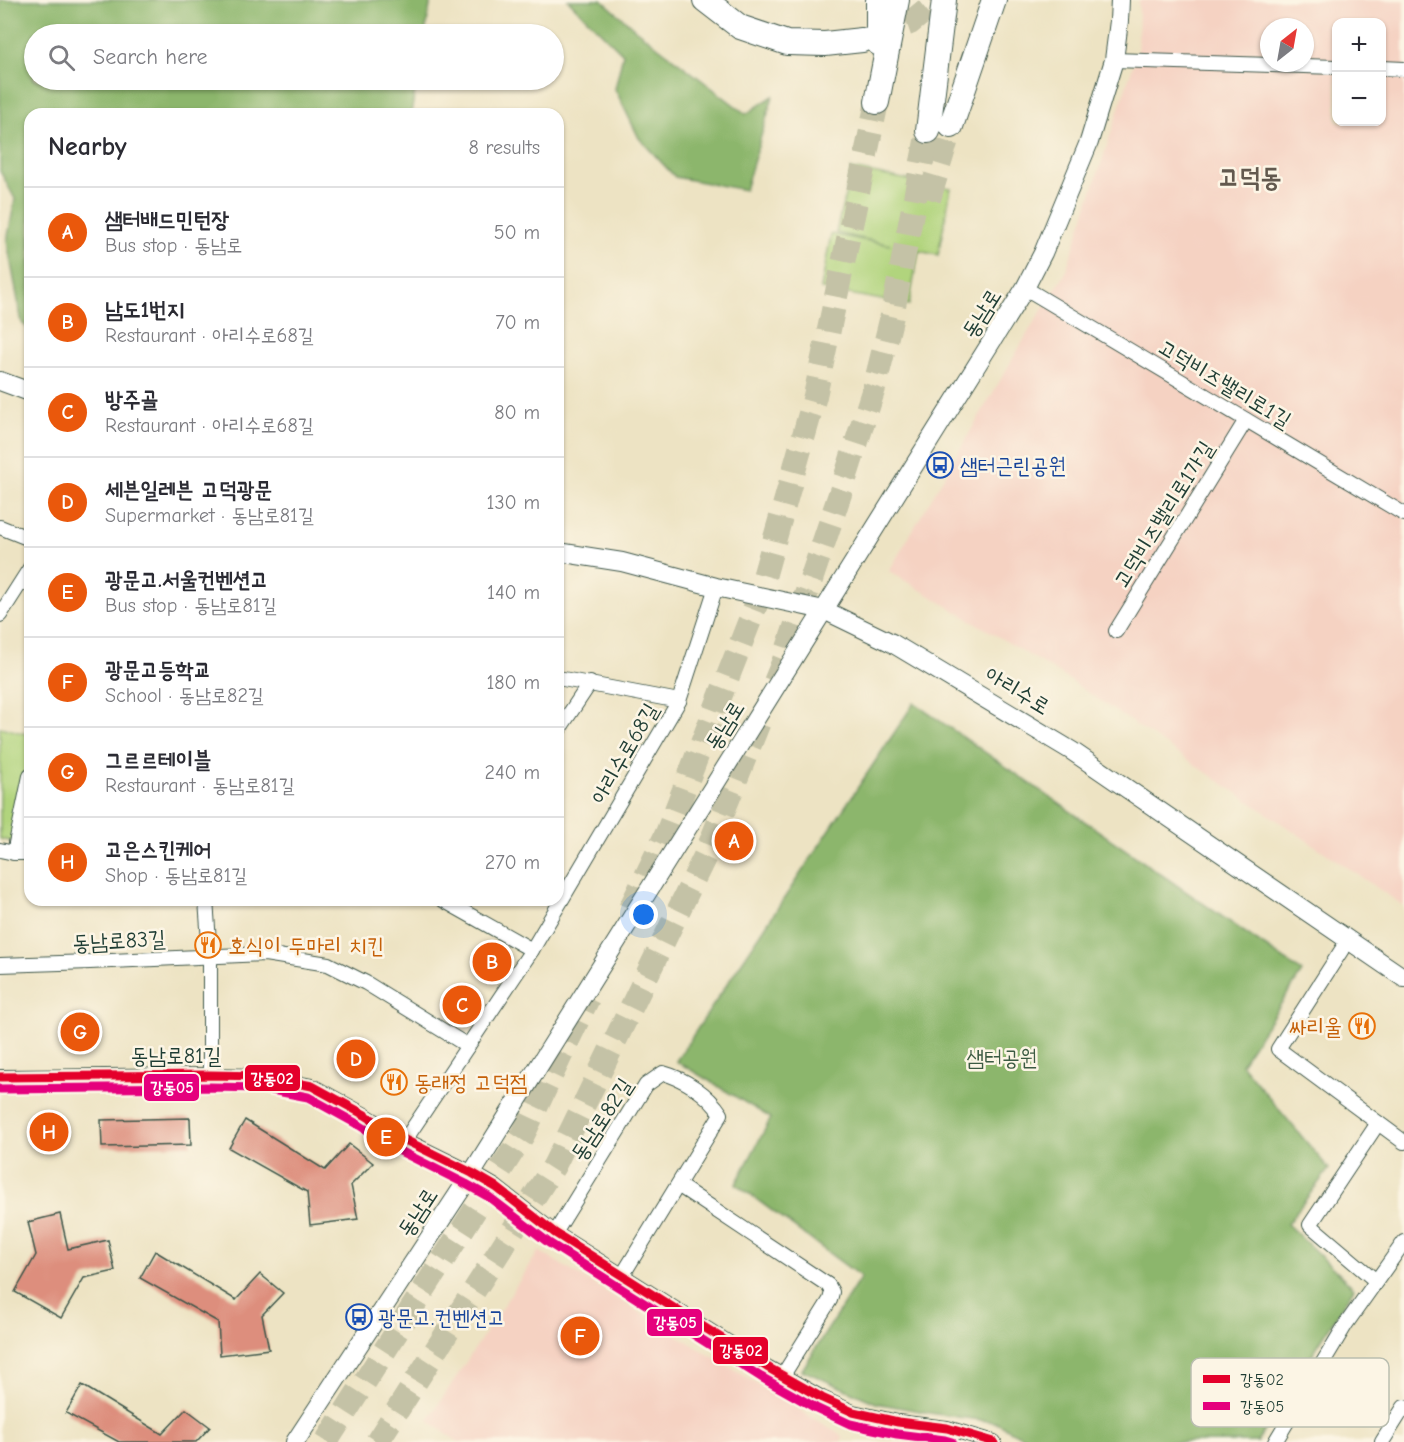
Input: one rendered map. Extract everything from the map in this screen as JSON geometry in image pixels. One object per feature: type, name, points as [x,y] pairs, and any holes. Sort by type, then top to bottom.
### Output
[{"type":"highway","points":[[705,0],[740,27],[787,43],[825,44],[862,40]]},
{"type":"highway","points":[[878,0],[877,102],[897,0]]},
{"type":"highway","points":[[944,0],[940,128],[994,0]]},
{"type":"main road","name":"동남로","points":[[295,1442],[472,1173],[1025,288],[1043,254],[1089,142],[1114,60],[1120,0]]},
{"type":"main road","points":[[0,381],[24,390]]},
{"type":"main road","name":"아리수로","points":[[564,553],[622,562],[716,587],[824,610],[892,643],[1072,751],[1404,978]]},
{"type":"street","points":[[1114,60],[1332,67]]},
{"type":"street","points":[[1386,68],[1404,69]]},
{"type":"street","name":"고덕비즈밸리로1길","points":[[1025,288],[1404,514]]},
{"type":"street","name":"고덕비즈밸리로1가길","points":[[1116,631],[1246,420]]},
{"type":"street","points":[[0,527],[24,537]]},
{"type":"street","points":[[0,615],[24,577]]},
{"type":"street","name":"아리수로68길","points":[[564,896],[679,701],[716,587]]},
{"type":"street","points":[[564,679],[679,701]]},
{"type":"street","points":[[564,722],[590,683]]},
{"type":"street","points":[[14,853],[24,805]]},
{"type":"street","points":[[0,850],[24,853]]},
{"type":"street","points":[[206,906],[210,956],[210,1075]]},
{"type":"street","points":[[457,906],[532,950]]},
{"type":"street","name":"아리수로68길","points":[[405,1140],[532,950],[558,906]]},
{"type":"street","points":[[1348,940],[1278,1048],[1404,1142]]},
{"type":"street","name":"동남로83길","points":[[0,965],[265,954],[328,964],[366,983],[468,1046]]},
{"type":"street","name":"동남로82길","points":[[555,1233],[645,1085],[663,1073],[678,1077],[713,1102],[721,1114],[622,1276]]},
{"type":"street","name":"동남로81길","points":[[0,1077],[262,1076],[312,1086],[365,1114],[405,1140],[472,1173]]},
{"type":"street","points":[[1376,1281],[1310,1225],[1378,1123]]},
{"type":"street","points":[[472,1173],[496,1188],[555,1233],[822,1398],[853,1412],[898,1422],[947,1428],[994,1442]]},
{"type":"street","points":[[678,1185],[828,1285],[832,1292],[830,1300],[783,1375]]},
{"type":"street","points":[[1326,1358],[1346,1324],[1404,1242]]},
{"type":"street","points":[[1382,1442],[1404,1407]]},
{"type":"street","points":[[1275,1442],[1284,1427]]},
{"type":"shaded area","points":[[1139,0],[1404,0],[1404,906],[1062,675],[889,571],[1029,331],[1065,274],[1138,50]]},
{"type":"shaded area","points":[[539,1251],[844,1437],[840,1442],[458,1442],[428,1420]]},
{"type":"green space","points":[[0,0],[431,0],[427,24],[24,24],[24,90],[415,90],[412,108],[24,108],[24,325],[7,241],[15,199],[0,171]]},
{"type":"green space","points":[[568,0],[602,0],[635,29],[746,114],[773,96],[745,190],[675,177],[639,138],[615,89],[623,54]]},
{"type":"green space","points":[[851,169],[951,188],[938,255],[919,251],[909,305],[821,289],[831,234],[891,245],[836,233]]},
{"type":"green space","name":"샘터공원","points":[[914,703],[1302,972],[1241,1064],[1329,1169],[1287,1224],[1354,1288],[1310,1358],[1191,1358],[1191,1427],[1266,1427],[1257,1442],[1032,1442],[995,1422],[876,1403],[802,1370],[861,1277],[736,1184],[771,1118],[676,1061]]},
{"type":"green space","points":[[0,727],[24,733],[24,789],[13,842],[0,839]]},
{"type":"building","points":[[190,1118],[191,1145],[102,1147],[101,1120]]},
{"type":"building","points":[[245,1120],[325,1170],[349,1144],[373,1163],[351,1185],[358,1219],[310,1225],[307,1192],[229,1148]]},
{"type":"building","points":[[60,1214],[68,1249],[108,1240],[115,1271],[84,1278],[61,1318],[15,1292],[36,1255],[28,1222]]},
{"type":"building","points":[[155,1251],[236,1300],[260,1274],[283,1293],[262,1315],[269,1349],[220,1355],[218,1322],[140,1278]]},
{"type":"building","points":[[82,1385],[162,1434],[186,1409],[210,1427],[196,1442],[119,1442],[66,1413]]},
{"type":"tunnel","points":[[873,36],[910,23],[938,0]]},
{"type":"tunnel","points":[[630,909],[667,833],[757,602],[815,396],[877,102]]},
{"type":"tunnel","points":[[929,199],[951,126]]},
{"type":"tunnel","points":[[775,682],[875,385],[892,316],[928,131]]},
{"type":"tunnel","points":[[377,1442],[554,1166],[706,854],[761,717]]},
{"type":"tunnel","points":[[326,1442],[523,1135],[588,998]]},
{"type":"transit line","name":"강동02","points":[[0,1077],[262,1076],[312,1086],[405,1140],[496,1187],[555,1233],[767,1367],[822,1398],[853,1412],[898,1422],[947,1428],[994,1442]]},
{"type":"transit line","name":"강동05","points":[[0,1089],[261,1088],[308,1097],[400,1151],[489,1197],[549,1243],[761,1377],[816,1408],[850,1424],[952,1442]]},
{"type":"place","name":"샘터근린공원","points":[[940,465]]},
{"type":"place","name":"샘터배드민턴장","points":[[734,841]]},
{"type":"place","name":"호식이 두마리 치킨","points":[[208,945]]},
{"type":"place","name":"남도1번지","points":[[492,962]]},
{"type":"place","name":"방주골","points":[[462,1005]]},
{"type":"place","name":"싸리울","points":[[1362,1026]]},
{"type":"place","name":"그르르테이블","points":[[80,1032]]},
{"type":"place","name":"세븐일레븐 고덕광문","points":[[356,1059]]},
{"type":"place","name":"동래정 고덕점","points":[[394,1082]]},
{"type":"place","name":"고은스킨케어","points":[[49,1132]]},
{"type":"place","name":"광문고.서울컨벤션고","points":[[386,1137]]},
{"type":"place","name":"광문고.컨벤션고","points":[[359,1317]]},
{"type":"place","name":"광문고등학교","points":[[580,1336]]},
{"type":"district","name":"고덕동","points":[[1250,177]]}]
